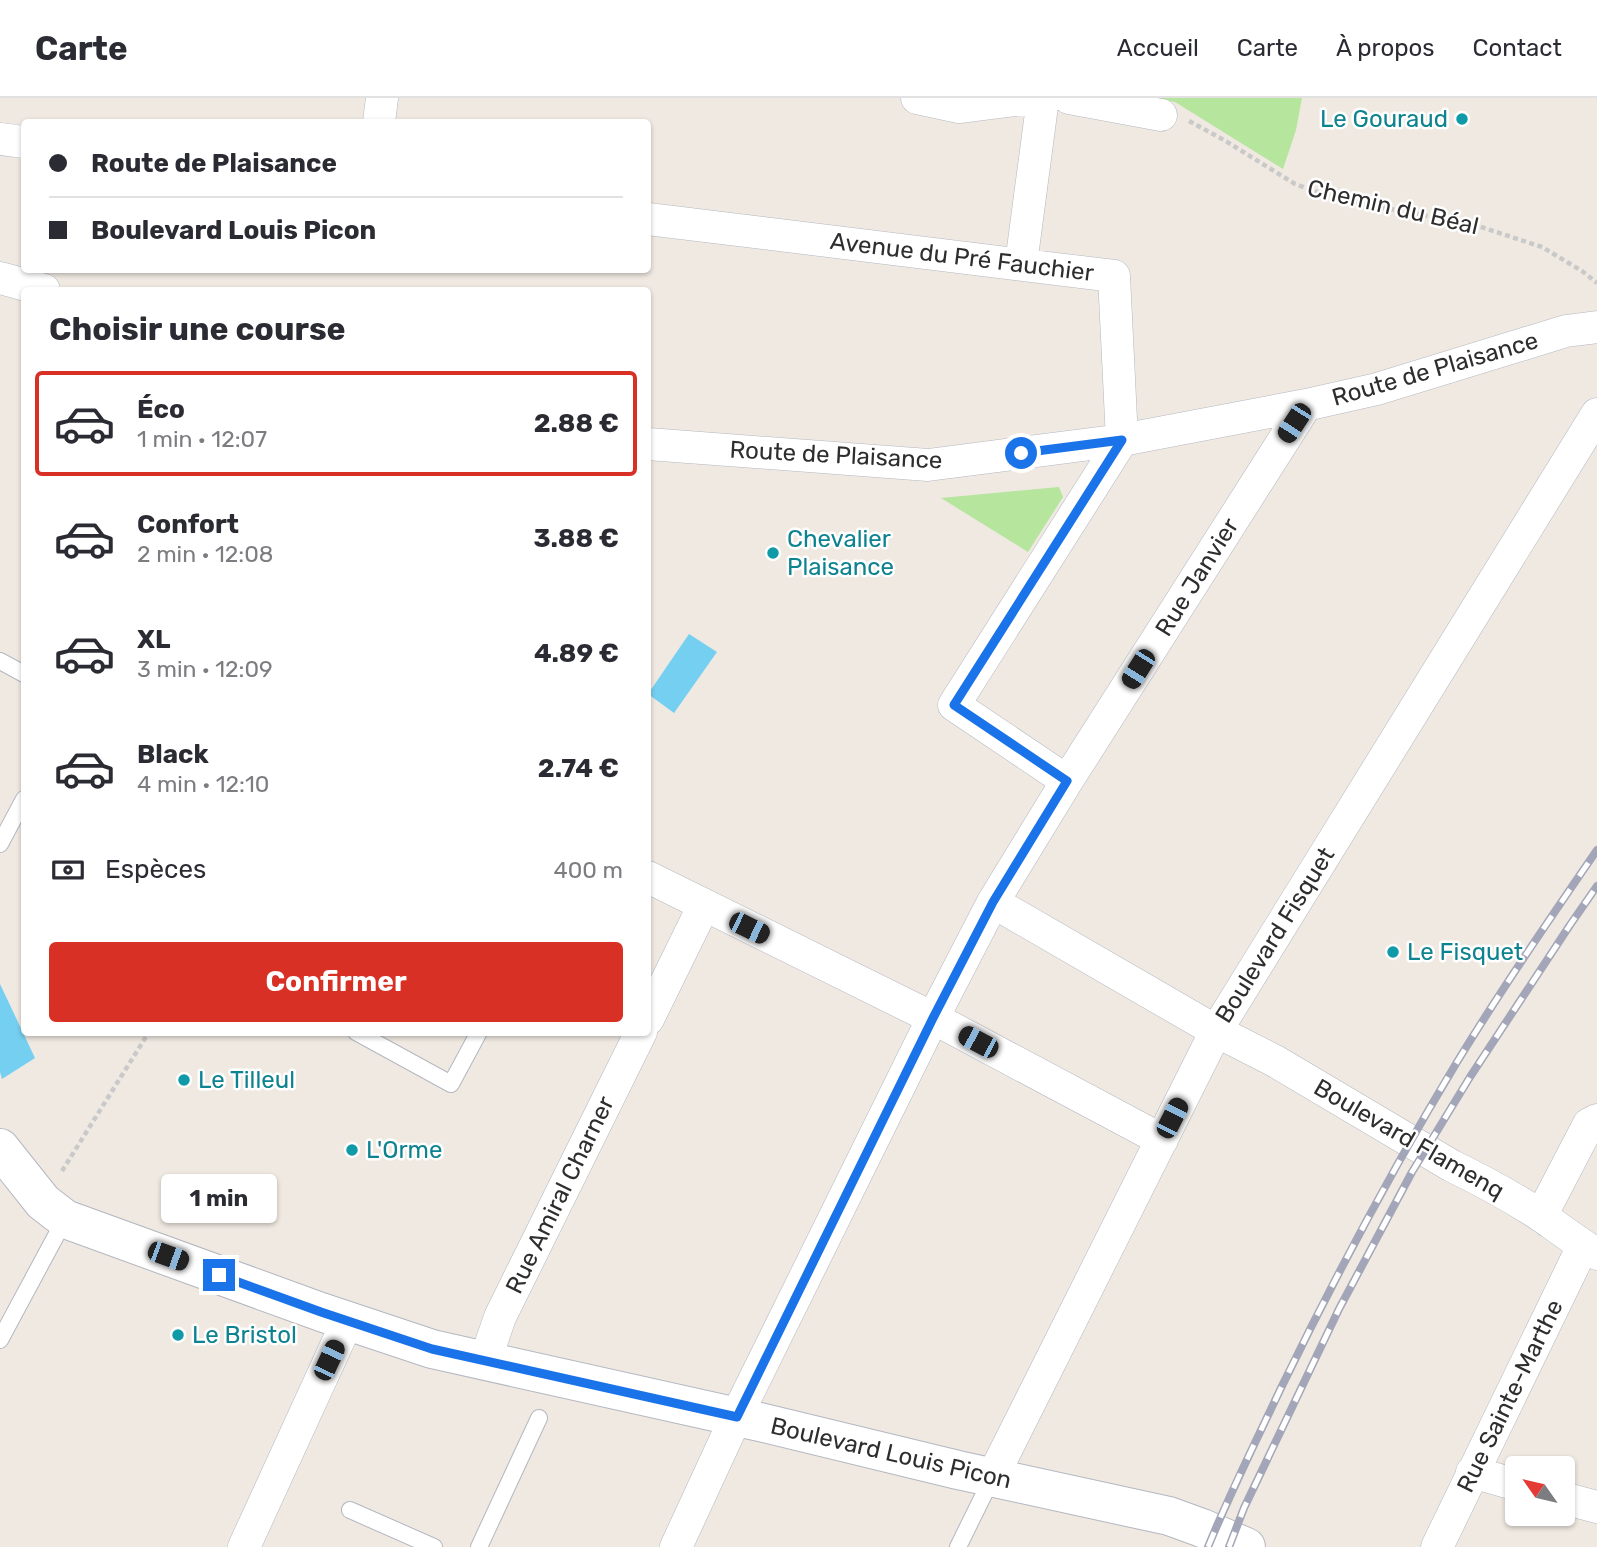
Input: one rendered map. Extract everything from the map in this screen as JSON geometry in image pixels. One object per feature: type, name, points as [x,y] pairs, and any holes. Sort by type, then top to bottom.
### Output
[{"type":"street","points":[[379,119],[382,98]]},
{"type":"street","points":[[917,98],[959,107],[1032,98]]},
{"type":"street","points":[[1021,264],[1043,98]]},
{"type":"street","points":[[1069,98],[1132,104],[1161,115]]},
{"type":"street","points":[[0,139],[21,142]]},
{"type":"street","name":"Avenue du Pré Fauchier","points":[[651,219],[1114,276],[1122,440]]},
{"type":"street","points":[[0,278],[33,287]]},
{"type":"street","name":"Route de Plaisance","points":[[651,444],[929,465],[1122,440],[1306,405],[1377,389],[1566,331],[1597,327]]},
{"type":"street","name":"Rue Janvier","points":[[676,1547],[933,1018],[993,902],[1306,405]]},
{"type":"street","name":"Boulevard Fisquet","points":[[992,1478],[1216,1031],[1597,414]]},
{"type":"street","points":[[1067,781],[954,705],[1122,440]]},
{"type":"street","points":[[651,878],[933,1018],[1162,1140]]},
{"type":"street","name":"Boulevard Flamenq","points":[[993,902],[1475,1177],[1541,1216],[1590,1250]]},
{"type":"street","points":[[651,1012],[704,905]]},
{"type":"street","name":"Rue Amiral Charner","points":[[485,1361],[500,1317],[638,1036]]},
{"type":"street","points":[[1541,1216],[1589,1124],[1597,1120]]},
{"type":"street","points":[[0,1148],[54,1210]]},
{"type":"street","name":"Boulevard Louis Picon","points":[[54,1210],[432,1349],[1169,1516],[1246,1547]]},
{"type":"street","name":"Rue Sainte-Marthe","points":[[1437,1547],[1472,1472],[1590,1250]]},
{"type":"street","points":[[244,1547],[348,1320]]},
{"type":"street","points":[[1472,1472],[1505,1482]]},
{"type":"street","points":[[1575,1501],[1597,1507]]},
{"type":"lane","points":[[0,661],[21,672]]},
{"type":"lane","points":[[0,844],[21,805]]},
{"type":"lane","points":[[363,1036],[451,1084],[477,1036]]},
{"type":"lane","points":[[0,1340],[54,1210]]},
{"type":"lane","points":[[479,1547],[539,1418]]},
{"type":"lane","points":[[958,1547],[992,1478]]},
{"type":"lane","points":[[350,1510],[434,1547]]},
{"type":"path","name":"Chemin du Béal","points":[[1161,115],[1186,119],[1295,184],[1337,199],[1475,225],[1531,243],[1582,271],[1597,283]]},
{"type":"path","points":[[54,1210],[147,1036]]},
{"type":"green space","points":[[1153,98],[1302,98],[1296,130],[1283,169],[1175,102]]},
{"type":"green space","points":[[1059,487],[1063,497],[1028,552],[941,498]]},
{"type":"water","points":[[689,634],[717,652],[674,713],[651,696],[651,690]]},
{"type":"water","points":[[0,984],[21,1028],[21,1036],[25,1036],[35,1058],[2,1079]]},
{"type":"railway","points":[[1208,1547],[1281,1388],[1387,1182],[1474,1035],[1597,850]]},
{"type":"railway","points":[[1229,1547],[1244,1508],[1339,1309],[1412,1172],[1470,1077],[1597,886]]},
{"type":"place","name":"Le Gouraud","points":[[1462,119]]},
{"type":"place","name":"Chevalier Plaisance","points":[[773,553]]},
{"type":"place","name":"Le Fisquet","points":[[1393,952]]},
{"type":"place","name":"Le Tilleul","points":[[184,1080]]},
{"type":"place","name":"L'Orme","points":[[352,1150]]},
{"type":"place","name":"Le Bristol","points":[[178,1335]]},
{"type":"route","points":[[219,1275],[432,1349],[737,1417],[993,902],[1067,781],[954,705],[1122,440],[1021,453]]}]
